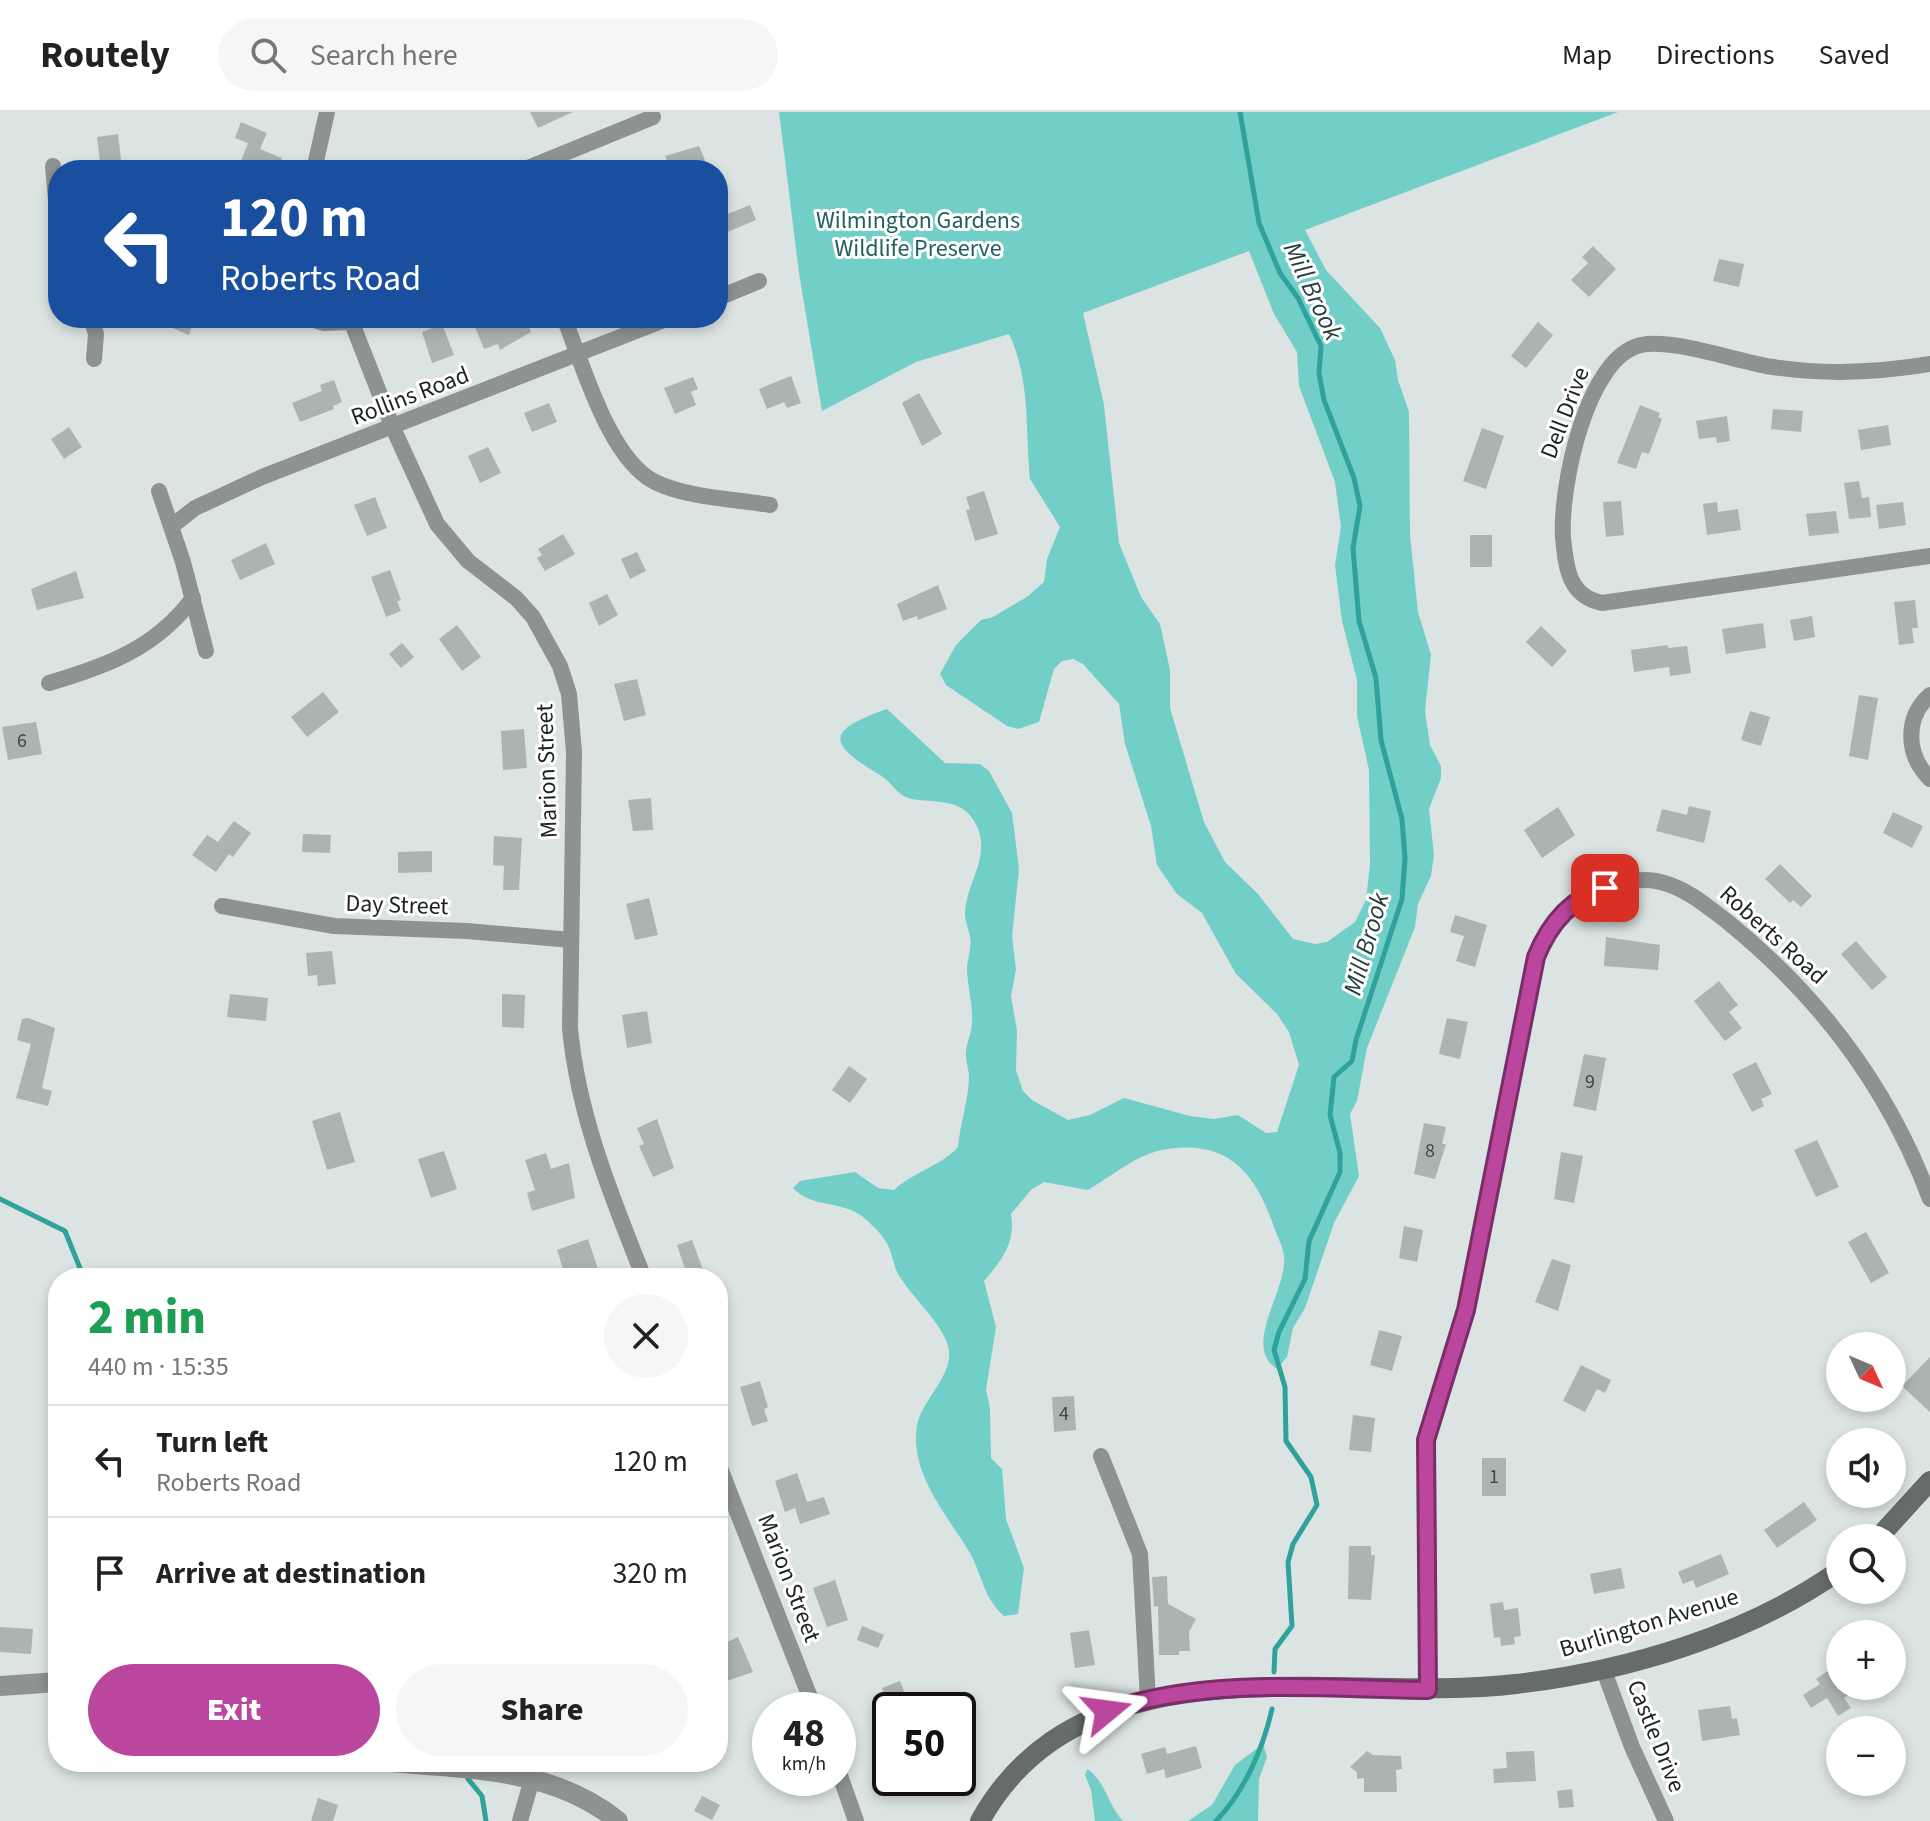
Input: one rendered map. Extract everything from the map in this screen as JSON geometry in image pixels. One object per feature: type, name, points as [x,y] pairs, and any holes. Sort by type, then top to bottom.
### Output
[{"type":"main road","points":[[1891,1524],[1930,1483]]},
{"type":"main road","name":"Burlington Avenue","points":[[980,1821],[1007,1782],[1049,1743],[1085,1720],[1148,1699],[1248,1689],[1428,1690],[1516,1684],[1603,1668],[1753,1619],[1826,1578]]},
{"type":"street","points":[[316,160],[327,112]]},
{"type":"street","points":[[548,160],[653,117]]},
{"type":"street","points":[[728,294],[759,281]]},
{"type":"street","points":[[94,328],[94,359]]},
{"type":"street","name":"Marion Street","points":[[354,328],[393,428],[437,524],[452,544],[533,617],[560,666],[569,694],[574,752],[572,1042],[589,1130],[640,1268]]},
{"type":"street","points":[[568,328],[620,449],[638,470],[672,488],[770,505]]},
{"type":"street","name":"Rollins Road","points":[[172,526],[195,508],[262,477],[645,328]]},
{"type":"street","name":"Dell Drive","points":[[1930,364],[1865,373],[1817,372],[1771,367],[1660,344],[1633,347],[1615,358],[1603,375],[1570,462],[1563,507],[1568,576],[1582,594],[1602,603],[1930,556]]},
{"type":"street","points":[[159,491],[172,526],[206,651]]},
{"type":"street","points":[[49,683],[112,664],[135,652],[172,625],[193,598]]},
{"type":"street","points":[[1930,695],[1914,719],[1911,741],[1916,761],[1930,779]]},
{"type":"street","name":"Roberts Road","points":[[1428,1690],[1426,1440],[1466,1310],[1534,965],[1546,934],[1567,909],[1595,891],[1649,881],[1678,889],[1714,912],[1790,980],[1844,1039],[1888,1109],[1930,1199]]},
{"type":"street","name":"Day Street","points":[[222,906],[334,926],[467,931],[571,940]]},
{"type":"street","points":[[1101,1456],[1140,1554],[1148,1699]]},
{"type":"street","name":"Marion Street","points":[[728,1488],[808,1692]]},
{"type":"street","name":"Castle Drive","points":[[1603,1668],[1632,1747],[1666,1821]]},
{"type":"street","points":[[0,1686],[48,1683]]},
{"type":"street","points":[[498,1772],[532,1779],[585,1800],[618,1821]]},
{"type":"street","points":[[520,1821],[532,1779]]},
{"type":"street","points":[[847,1796],[856,1821]]},
{"type":"green space","name":"Wilmington Gardens Wildlife Preserve","points":[[779,112],[1618,112],[1305,230],[1326,270],[1380,328],[1395,360],[1409,412],[1410,535],[1418,612],[1431,655],[1425,711],[1430,745],[1441,766],[1441,778],[1429,809],[1434,855],[1431,876],[1418,904],[1415,927],[1367,1048],[1357,1101],[1350,1114],[1359,1176],[1334,1223],[1305,1308],[1293,1328],[1287,1357],[1277,1369],[1267,1359],[1263,1346],[1268,1317],[1280,1285],[1284,1256],[1259,1192],[1238,1165],[1224,1156],[1190,1148],[1157,1151],[1136,1160],[1088,1190],[1044,1182],[1031,1190],[1011,1214],[1011,1233],[1006,1250],[984,1281],[996,1327],[986,1390],[990,1408],[991,1458],[1002,1469],[1006,1519],[1024,1568],[1018,1614],[1004,1616],[992,1602],[970,1553],[932,1493],[919,1460],[917,1426],[920,1415],[945,1372],[949,1350],[945,1338],[898,1274],[887,1244],[873,1226],[851,1210],[808,1198],[793,1188],[800,1181],[855,1172],[878,1188],[894,1190],[958,1147],[969,1084],[966,1054],[972,1015],[967,967],[970,941],[965,914],[980,856],[979,833],[968,813],[953,804],[917,800],[901,794],[850,755],[840,739],[843,731],[887,709],[945,763],[980,764],[989,771],[1012,813],[1019,869],[1012,936],[1016,969],[1011,996],[1017,1031],[1016,1070],[1023,1091],[1032,1100],[1068,1120],[1090,1115],[1124,1098],[1190,1116],[1214,1119],[1238,1115],[1266,1133],[1277,1132],[1299,1065],[1289,1032],[1277,1014],[1236,974],[1202,913],[1177,894],[1157,865],[1151,826],[1125,744],[1119,704],[1083,664],[1073,659],[1062,661],[1054,669],[1039,722],[1018,729],[1007,726],[946,685],[940,674],[956,645],[981,620],[993,617],[1028,596],[1044,582],[1047,559],[1060,527],[1030,479],[1024,387],[1009,334],[916,362],[822,411],[799,273]],"holes":[[[1249,251],[1274,314],[1297,352],[1299,386],[1335,482],[1341,527],[1335,565],[1342,621],[1357,680],[1357,716],[1369,770],[1370,864],[1366,900],[1355,922],[1327,942],[1315,944],[1293,939],[1258,894],[1225,862],[1204,822],[1170,708],[1170,670],[1160,624],[1141,597],[1119,543],[1104,405],[1083,313]]]},
{"type":"green space","points":[[1263,1744],[1267,1757],[1259,1779],[1258,1821],[1188,1821],[1212,1805],[1235,1765]]},
{"type":"green space","points":[[1087,1769],[1098,1779],[1123,1821],[1095,1821],[1091,1790],[1085,1775]]},
{"type":"building","points":[[530,112],[573,112],[538,128]]},
{"type":"building","points":[[241,122],[267,133],[260,149],[281,160],[241,160],[248,143],[235,138]]},
{"type":"building","points":[[118,134],[121,160],[100,160],[97,137]]},
{"type":"building","points":[[699,146],[705,160],[667,160],[665,156]]},
{"type":"building","points":[[750,205],[756,220],[728,232],[728,214]]},
{"type":"building","points":[[1593,246],[1616,269],[1589,297],[1571,280],[1588,263],[1582,257]]},
{"type":"building","points":[[1719,259],[1744,264],[1739,287],[1713,281]]},
{"type":"building","points":[[1538,322],[1553,335],[1526,368],[1511,356]]},
{"type":"building","points":[[172,328],[191,328],[189,335]]},
{"type":"building","points":[[444,328],[454,355],[432,363],[422,332]]},
{"type":"building","points":[[475,328],[529,328],[531,332],[500,350],[498,344],[484,349]]},
{"type":"building","points":[[791,376],[801,403],[787,408],[784,402],[767,409],[759,389]]},
{"type":"building","points":[[693,377],[698,389],[691,392],[696,405],[675,414],[664,388]]},
{"type":"building","points":[[334,380],[342,402],[333,406],[334,409],[300,422],[292,403],[322,391],[320,385]]},
{"type":"building","points":[[919,393],[942,434],[922,446],[902,403]]},
{"type":"building","points":[[549,403],[557,422],[532,432],[524,413]]},
{"type":"building","points":[[1640,405],[1660,413],[1658,417],[1662,419],[1649,454],[1642,452],[1636,469],[1617,463]]},
{"type":"building","points":[[1773,409],[1803,411],[1801,432],[1771,429]]},
{"type":"building","points":[[1727,416],[1730,441],[1717,443],[1716,437],[1699,439],[1696,421]]},
{"type":"building","points":[[1888,425],[1891,445],[1861,450],[1858,430]]},
{"type":"building","points":[[69,427],[82,447],[64,459],[51,439]]},
{"type":"building","points":[[1482,428],[1504,436],[1486,489],[1463,481]]},
{"type":"building","points":[[488,447],[501,473],[480,483],[468,456]]},
{"type":"building","points":[[1859,481],[1862,498],[1869,497],[1871,517],[1849,519],[1844,483]]},
{"type":"building","points":[[984,491],[998,534],[975,541],[966,510],[970,509],[966,497]]},
{"type":"building","points":[[375,497],[387,528],[367,536],[354,505]]},
{"type":"building","points":[[1621,501],[1624,535],[1606,537],[1603,502]]},
{"type":"building","points":[[1717,502],[1718,512],[1738,509],[1741,530],[1707,535],[1703,504]]},
{"type":"building","points":[[1903,502],[1906,525],[1879,529],[1876,505]]},
{"type":"building","points":[[1836,511],[1839,533],[1809,536],[1806,514]]},
{"type":"building","points":[[563,534],[575,554],[545,571],[537,558],[542,555],[538,549]]},
{"type":"building","points":[[1470,535],[1492,535],[1492,567],[1470,567]]},
{"type":"building","points":[[266,543],[275,564],[240,580],[231,560]]},
{"type":"building","points":[[637,552],[646,571],[630,579],[621,559]]},
{"type":"building","points":[[390,570],[401,600],[397,601],[401,611],[386,617],[371,577]]},
{"type":"building","points":[[76,571],[84,598],[37,610],[31,589]]},
{"type":"building","points":[[938,585],[947,609],[918,620],[917,616],[903,621],[897,604]]},
{"type":"building","points":[[607,594],[618,615],[599,626],[589,603]]},
{"type":"building","points":[[1915,600],[1918,628],[1912,628],[1914,643],[1899,645],[1894,602]]},
{"type":"building","points":[[1812,616],[1815,637],[1794,641],[1790,620]]},
{"type":"building","points":[[1763,623],[1766,648],[1726,654],[1722,629]]},
{"type":"building","points":[[457,625],[481,657],[462,671],[439,639]]},
{"type":"building","points":[[1541,626],[1567,651],[1552,667],[1526,642]]},
{"type":"building","points":[[402,643],[414,657],[401,668],[389,654]]},
{"type":"building","points":[[1668,645],[1668,648],[1687,646],[1691,673],[1670,676],[1669,667],[1634,672],[1631,650]]},
{"type":"building","points":[[637,679],[646,715],[624,721],[614,684]]},
{"type":"building","points":[[323,692],[339,712],[307,737],[291,717]]},
{"type":"building","points":[[1859,695],[1878,698],[1868,760],[1849,756]]},
{"type":"building","points":[[1750,711],[1770,717],[1761,746],[1741,740]]},
{"type":"building","points":[[36,722],[42,754],[8,760],[2,727]]},
{"type":"building","points":[[524,729],[527,768],[503,770],[501,731]]},
{"type":"building","points":[[651,798],[653,830],[633,831],[628,800]]},
{"type":"building","points":[[1689,806],[1711,811],[1704,843],[1656,831],[1662,809],[1687,815]]},
{"type":"building","points":[[1558,807],[1575,835],[1542,858],[1524,830]]},
{"type":"building","points":[[1893,812],[1923,826],[1912,848],[1883,833]]},
{"type":"building","points":[[234,821],[251,833],[233,857],[229,854],[216,872],[192,855],[207,835],[218,842]]},
{"type":"building","points":[[303,834],[331,835],[330,853],[302,852]]},
{"type":"building","points":[[494,836],[522,838],[519,890],[503,890],[504,866],[493,865]]},
{"type":"building","points":[[432,851],[432,872],[398,873],[398,852]]},
{"type":"building","points":[[1780,864],[1812,896],[1801,907],[1793,900],[1790,903],[1765,879]]},
{"type":"building","points":[[649,898],[658,935],[635,940],[626,904]]},
{"type":"building","points":[[1455,915],[1487,925],[1475,967],[1456,961],[1464,936],[1450,932]]},
{"type":"building","points":[[1606,937],[1660,945],[1658,970],[1604,966]]},
{"type":"building","points":[[1856,941],[1887,977],[1872,990],[1841,954]]},
{"type":"building","points":[[332,951],[336,984],[318,986],[317,975],[308,976],[306,953]]},
{"type":"building","points":[[1719,981],[1738,1005],[1729,1012],[1742,1028],[1725,1041],[1694,1001]]},
{"type":"building","points":[[230,994],[268,998],[266,1021],[227,1017]]},
{"type":"building","points":[[502,994],[525,995],[524,1028],[502,1027]]},
{"type":"building","points":[[647,1011],[652,1043],[627,1048],[622,1015]]},
{"type":"building","points":[[28,1018],[55,1028],[42,1088],[52,1091],[48,1106],[16,1098],[31,1044],[17,1040],[22,1019]]},
{"type":"building","points":[[1447,1018],[1468,1022],[1460,1059],[1439,1054]]},
{"type":"building","points":[[1584,1054],[1606,1058],[1596,1111],[1573,1106]]},
{"type":"building","points":[[1756,1062],[1772,1094],[1761,1099],[1764,1106],[1752,1112],[1732,1074]]},
{"type":"building","points":[[849,1066],[867,1079],[850,1103],[832,1090]]},
{"type":"building","points":[[340,1112],[355,1162],[327,1170],[312,1121]]},
{"type":"building","points":[[657,1119],[674,1168],[653,1177],[639,1146],[644,1144],[637,1128]]},
{"type":"building","points":[[1424,1123],[1446,1127],[1442,1144],[1446,1144],[1435,1179],[1414,1174]]},
{"type":"building","points":[[1817,1140],[1839,1187],[1816,1197],[1794,1150]]},
{"type":"building","points":[[444,1151],[457,1189],[431,1198],[418,1159]]},
{"type":"building","points":[[1561,1152],[1583,1156],[1574,1203],[1554,1199]]},
{"type":"building","points":[[546,1153],[551,1169],[569,1163],[575,1198],[532,1211],[527,1193],[535,1190],[525,1160]]},
{"type":"building","points":[[1404,1226],[1423,1230],[1417,1262],[1399,1258]]},
{"type":"building","points":[[1866,1232],[1889,1273],[1871,1283],[1848,1242]]},
{"type":"building","points":[[588,1239],[598,1268],[563,1268],[557,1250]]},
{"type":"building","points":[[692,1240],[702,1268],[685,1268],[677,1245]]},
{"type":"building","points":[[1552,1259],[1571,1265],[1558,1311],[1535,1302]]},
{"type":"building","points":[[1379,1330],[1402,1336],[1392,1371],[1370,1365]]},
{"type":"building","points":[[1930,1357],[1930,1412],[1906,1390],[1906,1382]]},
{"type":"building","points":[[1581,1365],[1611,1380],[1605,1393],[1597,1389],[1585,1412],[1563,1401]]},
{"type":"building","points":[[760,1381],[768,1407],[764,1409],[768,1421],[752,1426],[740,1387]]},
{"type":"building","points":[[1074,1396],[1076,1430],[1054,1432],[1052,1397]]},
{"type":"building","points":[[1353,1415],[1375,1418],[1371,1452],[1349,1450]]},
{"type":"building","points":[[1482,1458],[1506,1458],[1506,1496],[1482,1496]]},
{"type":"building","points":[[797,1473],[807,1502],[824,1497],[830,1514],[800,1524],[795,1508],[785,1512],[775,1481]]},
{"type":"building","points":[[1804,1502],[1817,1520],[1777,1548],[1764,1530]]},
{"type":"building","points":[[1349,1546],[1371,1546],[1371,1555],[1375,1555],[1371,1600],[1348,1599]]},
{"type":"building","points":[[1721,1554],[1729,1574],[1696,1588],[1693,1580],[1683,1584],[1678,1572]]},
{"type":"building","points":[[1621,1568],[1625,1588],[1594,1594],[1590,1574]]},
{"type":"building","points":[[1167,1576],[1168,1604],[1196,1619],[1189,1632],[1190,1651],[1179,1651],[1179,1655],[1159,1655],[1158,1606],[1154,1607],[1152,1577]]},
{"type":"building","points":[[835,1580],[848,1620],[827,1627],[813,1588]]},
{"type":"building","points":[[1503,1602],[1504,1610],[1518,1608],[1521,1636],[1514,1637],[1515,1644],[1501,1646],[1500,1637],[1494,1638],[1490,1604]]},
{"type":"building","points":[[862,1626],[884,1635],[878,1648],[857,1640]]},
{"type":"building","points":[[0,1627],[33,1629],[31,1654],[0,1652]]},
{"type":"building","points":[[1089,1630],[1095,1665],[1075,1668],[1070,1633]]},
{"type":"building","points":[[738,1637],[753,1672],[728,1681],[728,1642]]},
{"type":"building","points":[[1826,1672],[1826,1699],[1811,1708],[1803,1695],[1820,1684],[1816,1679]]},
{"type":"building","points":[[900,1681],[904,1692],[883,1692],[882,1688]]},
{"type":"building","points":[[1828,1700],[1845,1700],[1851,1708],[1838,1716]]},
{"type":"building","points":[[1730,1706],[1732,1719],[1737,1718],[1740,1735],[1702,1741],[1698,1710]]},
{"type":"building","points":[[1196,1746],[1202,1768],[1166,1778],[1164,1769],[1147,1774],[1141,1754],[1165,1747],[1167,1754]]},
{"type":"building","points":[[1367,1751],[1373,1755],[1401,1756],[1402,1769],[1396,1770],[1397,1792],[1364,1792],[1364,1778],[1357,1779],[1357,1772],[1350,1767]]},
{"type":"building","points":[[1534,1751],[1536,1781],[1494,1783],[1493,1769],[1507,1768],[1506,1752]]},
{"type":"building","points":[[1572,1789],[1574,1807],[1559,1808],[1557,1791]]},
{"type":"building","points":[[702,1796],[720,1805],[712,1820],[694,1811]]},
{"type":"building","points":[[318,1798],[338,1805],[333,1821],[311,1821]]},
{"type":"waterway","name":"Mill Brook","points":[[1240,112],[1259,223],[1280,273],[1298,298],[1321,346],[1319,373],[1324,400],[1354,478],[1360,506],[1353,548],[1359,621],[1376,678],[1381,740],[1402,819],[1405,858],[1402,899],[1352,1061],[1334,1077],[1330,1115],[1340,1153],[1340,1172],[1309,1241],[1305,1279],[1279,1332],[1274,1350],[1285,1387],[1286,1441],[1311,1477],[1317,1505],[1293,1544],[1288,1562],[1292,1626],[1275,1649],[1274,1672]]},
{"type":"waterway","name":"Mill Brook","points":[[0,1199],[65,1231],[80,1268]]},
{"type":"waterway","name":"Mill Brook","points":[[1216,1821],[1251,1769],[1272,1709]]},
{"type":"waterway","name":"Mill Brook","points":[[468,1779],[482,1796],[486,1821]]},
{"type":"route","points":[[1107,1711],[1148,1699],[1208,1691],[1428,1690],[1426,1440],[1466,1310],[1536,957],[1546,934],[1567,909],[1605,888]]}]
